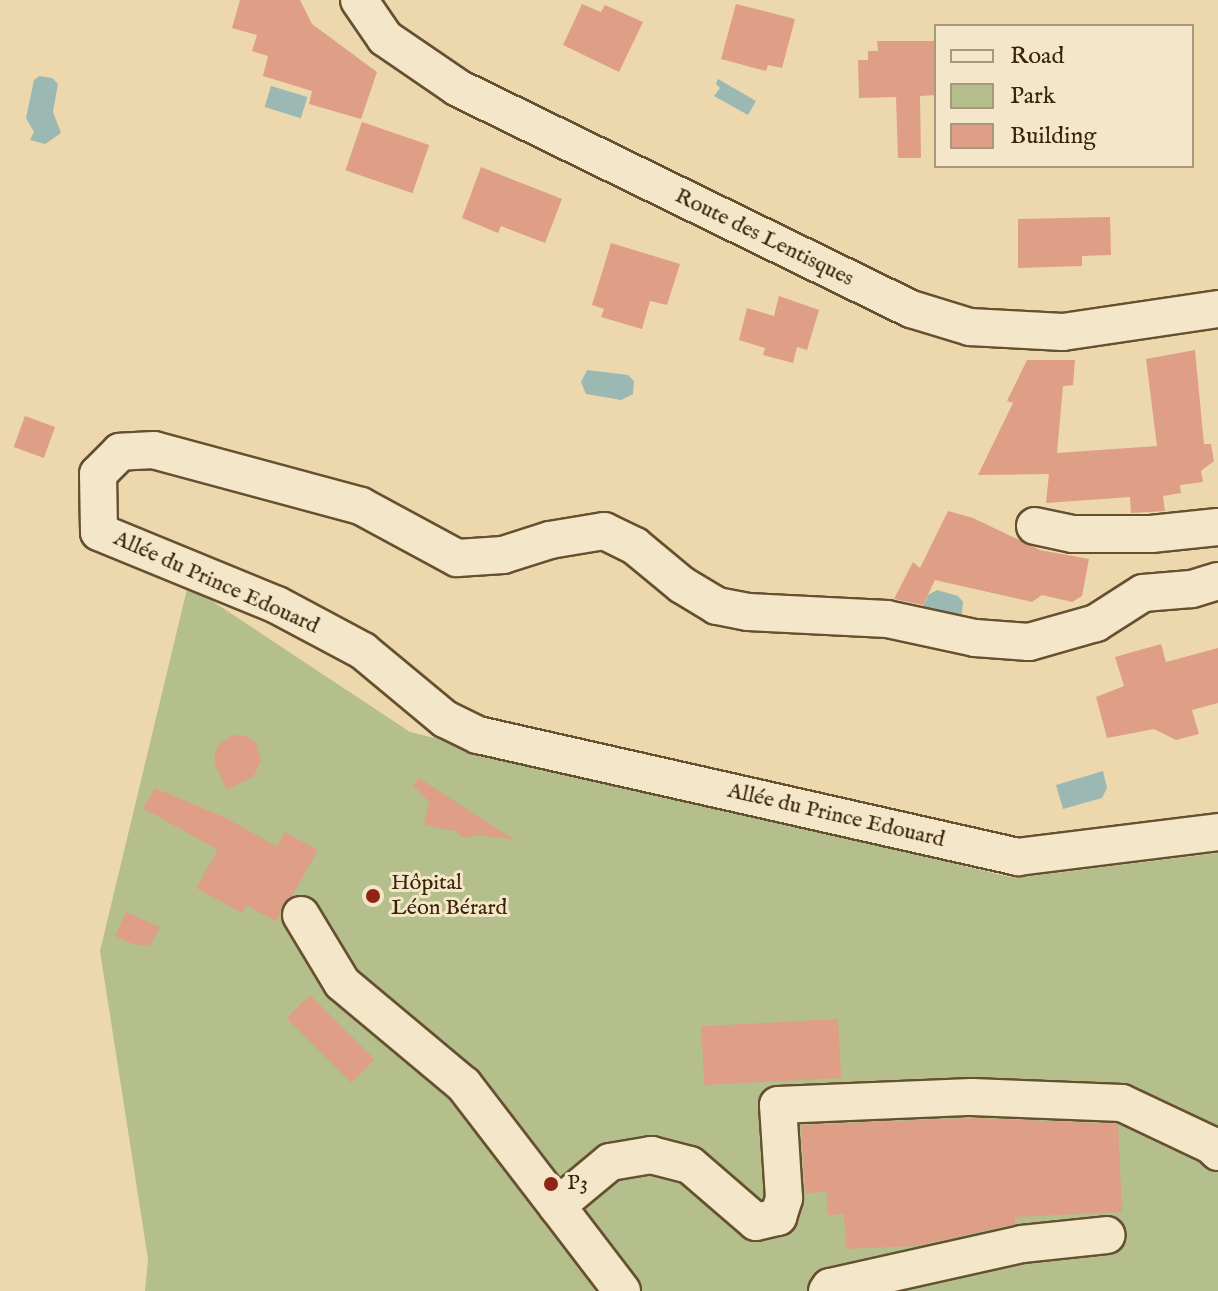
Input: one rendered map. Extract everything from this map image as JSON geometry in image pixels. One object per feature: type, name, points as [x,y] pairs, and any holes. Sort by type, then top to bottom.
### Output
[{"type":"street","name":"Route des Lentisques","points":[[359,0],[385,38],[458,88],[911,309],[970,327],[1063,332],[1218,309]]},
{"type":"street","name":"Allée du Prince Edouard","points":[[1143,593],[1096,623],[1029,642],[975,638],[887,619],[748,612],[717,606],[682,585],[635,546],[604,531],[550,540],[503,555],[457,558],[361,506],[154,450],[120,452],[98,474],[99,532],[277,605],[339,638],[363,651],[445,719],[478,735],[1018,857],[1218,832]]},
{"type":"street","points":[[1035,526],[1073,534],[1151,534],[1218,527]]},
{"type":"street","points":[[1151,534],[1143,593],[1191,589],[1218,581]]},
{"type":"street","points":[[301,915],[342,983],[464,1085],[622,1291]]},
{"type":"street","points":[[557,1206],[610,1162],[651,1155],[690,1165],[756,1222],[778,1217],[784,1198],[778,1105],[972,1097],[1122,1103],[1211,1145],[1218,1152]]},
{"type":"street","points":[[827,1291],[830,1287],[1022,1244],[1107,1235]]},
{"type":"green space","name":"Hôpital Léon Bérard","points":[[188,585],[410,732],[1014,878],[1218,853],[1218,1291],[145,1291],[148,1259],[100,951]]},
{"type":"water","points":[[39,76],[52,78],[58,84],[53,112],[61,133],[45,144],[30,140],[34,132],[26,118],[34,80]]},
{"type":"water","points":[[718,79],[756,101],[748,115],[714,96],[720,88],[716,84]]},
{"type":"water","points":[[271,86],[307,97],[301,118],[265,107]]},
{"type":"water","points":[[587,370],[628,375],[634,381],[633,394],[621,400],[586,394],[581,382]]},
{"type":"water","points":[[937,590],[958,596],[963,602],[961,621],[921,610],[928,595]]},
{"type":"water","points":[[1103,771],[1107,788],[1102,798],[1063,809],[1056,785]]},
{"type":"building","points":[[240,0],[300,0],[312,24],[377,72],[361,119],[309,104],[312,91],[263,76],[268,56],[252,51],[257,35],[232,28]]},
{"type":"building","points":[[582,4],[601,12],[605,5],[643,22],[619,72],[563,45]]},
{"type":"building","points":[[736,4],[795,19],[782,68],[768,65],[766,71],[721,59]]},
{"type":"building","points":[[877,41],[934,41],[934,95],[920,96],[921,158],[898,158],[896,97],[859,98],[858,60],[868,60],[868,51],[878,51]]},
{"type":"building","points":[[362,122],[429,145],[413,193],[345,170]]},
{"type":"building","points":[[481,167],[562,199],[545,243],[501,226],[498,233],[462,218]]},
{"type":"building","points":[[1110,217],[1111,255],[1082,256],[1082,266],[1018,268],[1018,219]]},
{"type":"building","points":[[611,243],[680,264],[667,305],[650,301],[642,329],[601,317],[604,309],[592,305]]},
{"type":"building","points":[[779,296],[819,310],[807,350],[797,347],[793,363],[763,355],[765,348],[739,340],[747,308],[774,316]]},
{"type":"building","points":[[1195,350],[1204,444],[1211,444],[1214,461],[1201,471],[1203,482],[1180,485],[1181,493],[1163,496],[1165,511],[1131,513],[1130,497],[1046,503],[1049,474],[978,475],[1013,403],[1007,401],[1027,360],[1075,360],[1073,385],[1063,386],[1057,453],[1157,446],[1146,359]]},
{"type":"building","points":[[25,416],[55,427],[44,458],[14,447]]},
{"type":"building","points":[[948,511],[973,518],[1040,550],[1089,559],[1082,596],[1072,602],[1042,595],[1032,602],[935,580],[923,605],[894,599],[913,562],[920,568]]},
{"type":"building","points":[[1161,644],[1166,662],[1218,648],[1218,703],[1192,710],[1199,734],[1176,740],[1154,729],[1107,738],[1096,697],[1124,686],[1115,657]]},
{"type":"building","points":[[234,735],[246,736],[256,743],[261,760],[254,776],[227,790],[214,755],[219,744]]},
{"type":"building","points":[[419,778],[515,840],[479,835],[464,838],[455,831],[424,825],[429,802],[413,785]]},
{"type":"building","points":[[155,788],[228,819],[277,847],[285,832],[318,850],[292,896],[283,904],[277,922],[246,905],[242,913],[196,888],[218,850],[143,808]]},
{"type":"building","points":[[126,912],[160,927],[150,946],[133,944],[115,936]]},
{"type":"building","points":[[310,995],[374,1059],[351,1083],[287,1018]]},
{"type":"building","points":[[838,1019],[841,1078],[704,1085],[701,1026]]},
{"type":"building","points":[[972,1118],[1118,1124],[1122,1212],[1015,1217],[1015,1224],[916,1246],[846,1249],[844,1214],[828,1215],[827,1192],[805,1193],[801,1125]]},
{"type":"place","name":"Hôpital Léon Bérard","points":[[373,896]]},
{"type":"place","name":"P3","points":[[551,1184]]}]
